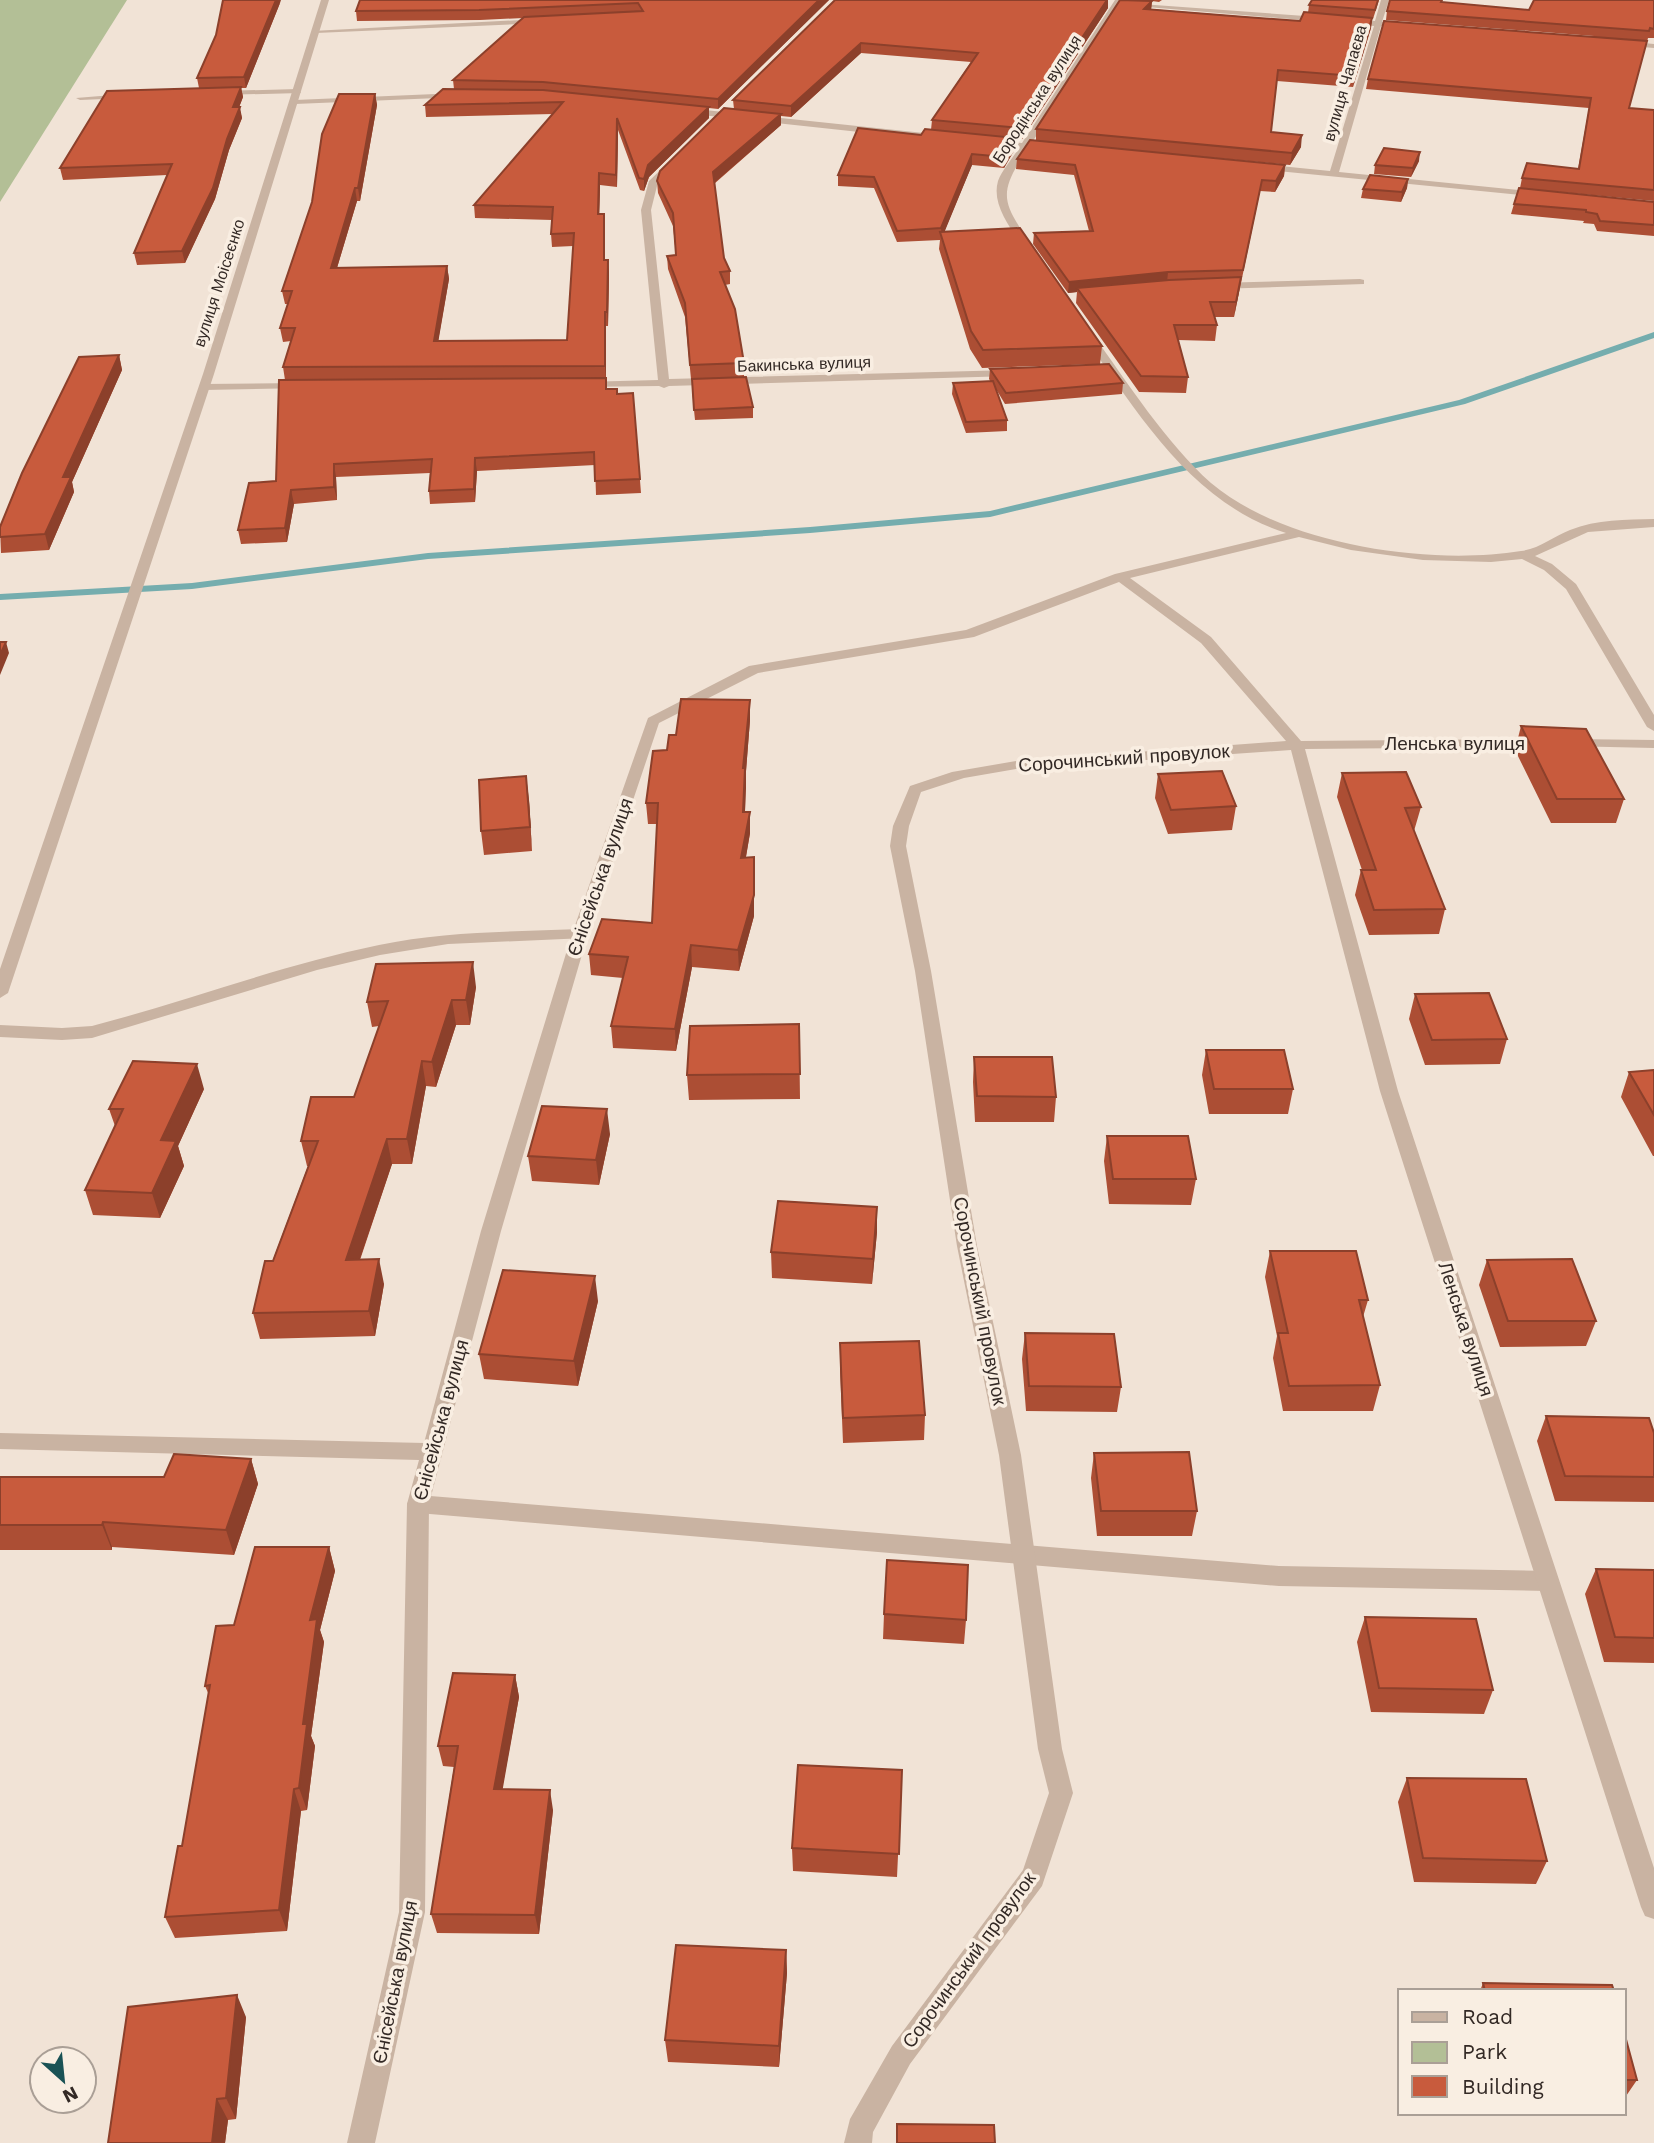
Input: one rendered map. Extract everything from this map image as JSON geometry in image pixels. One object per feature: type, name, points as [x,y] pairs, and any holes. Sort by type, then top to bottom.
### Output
[{"type":"street","name":"вулиця Моісеєнко","points":[[0,993],[204,387],[325,0]]},
{"type":"street","name":"вулиця Чапаєва","points":[[1334,174],[1385,0]]},
{"type":"street","name":"Бородінська вулиця","points":[[1036,258],[1004,207],[1000,191],[1003,180],[1118,2]]},
{"type":"street","points":[[1105,3],[1418,27]]},
{"type":"street","points":[[316,31],[544,21]]},
{"type":"street","points":[[1612,43],[1654,46]]},
{"type":"street","points":[[203,94],[465,94]]},
{"type":"street","points":[[80,98],[134,96]]},
{"type":"street","points":[[710,124],[729,104]]},
{"type":"street","points":[[679,110],[955,139]]},
{"type":"street","points":[[983,142],[1065,150]]},
{"type":"street","points":[[664,385],[646,210],[654,181],[682,152]]},
{"type":"street","points":[[1253,167],[1547,196]]},
{"type":"street","points":[[1206,287],[1360,282]]},
{"type":"street","points":[[1084,329],[1180,458],[1206,484],[1254,517],[1299,533],[1357,547],[1422,556],[1484,559],[1524,555],[1551,545],[1576,531],[1611,524],[1654,523]]},
{"type":"street","points":[[1098,370],[1112,369]]},
{"type":"street","name":"Бакинська вулиця","points":[[567,385],[664,385],[1028,372]]},
{"type":"street","points":[[204,387],[315,386]]},
{"type":"street","points":[[1120,577],[1299,533]]},
{"type":"street","points":[[1524,555],[1548,567],[1571,587],[1654,727]]},
{"type":"street","name":"Єнісейська вулиця","points":[[361,2143],[412,1912],[418,1504],[491,1231],[580,934],[653,721],[754,669],[969,634],[1120,577]]},
{"type":"street","name":"Ленська вулиця","points":[[1120,577],[1206,640],[1297,745],[1389,1091],[1654,1907]]},
{"type":"street","name":"Ленська вулиця","points":[[1297,745],[1464,742],[1654,744]]},
{"type":"street","name":"Сорочинський провулок","points":[[858,2143],[860,2129],[901,2055],[1033,1877],[1061,1793],[1050,1749],[1021,1556],[1010,1455],[967,1246],[923,971],[898,846],[901,826],[915,789],[937,779],[969,771],[1016,765],[1297,745]]},
{"type":"street","points":[[0,1031],[62,1034],[92,1032],[313,965],[380,950],[449,939],[580,934]]},
{"type":"street","points":[[0,1441],[432,1452]]},
{"type":"street","points":[[418,1504],[1279,1576],[1548,1581]]},
{"type":"green space","points":[[0,0],[127,0],[0,202]]},
{"type":"building","points":[[223,0],[276,0],[244,77],[197,78],[216,35]]},
{"type":"building","points":[[360,0],[819,0],[718,99],[543,82],[453,80],[524,17],[643,11],[638,3],[479,10],[356,11]]},
{"type":"building","points":[[835,0],[1107,0],[1022,128],[932,120],[978,53],[861,43],[791,106],[733,100]]},
{"type":"building","points":[[1120,0],[1152,1],[1144,9],[1300,21],[1304,12],[1372,18],[1355,76],[1278,70],[1271,132],[1302,135],[1292,153],[1036,129]]},
{"type":"building","points":[[1312,0],[1378,0],[1375,10],[1309,5]]},
{"type":"building","points":[[1390,0],[1442,0],[1441,2],[1529,10],[1534,0],[1654,0],[1654,29],[1650,28],[1649,31],[1387,11]]},
{"type":"building","points":[[1384,21],[1647,41],[1629,108],[1654,110],[1654,190],[1522,178],[1527,163],[1579,169],[1591,98],[1368,79]]},
{"type":"building","points":[[241,87],[233,107],[240,107],[227,139],[213,188],[182,251],[134,253],[172,164],[60,168],[107,91]]},
{"type":"building","points":[[443,89],[543,90],[709,107],[648,165],[644,179],[639,178],[617,118],[616,175],[599,173],[598,214],[604,214],[604,260],[608,260],[605,366],[283,367],[295,328],[280,328],[292,291],[282,291],[312,202],[322,134],[339,94],[375,94],[358,188],[355,188],[331,268],[447,266],[434,341],[567,340],[574,233],[551,234],[553,207],[474,205],[563,102],[425,105]]},
{"type":"building","points":[[724,108],[781,114],[713,172],[724,258],[730,271],[720,272],[735,309],[744,363],[690,365],[685,303],[667,256],[676,255],[673,213],[657,181],[660,171]]},
{"type":"building","points":[[858,128],[921,135],[925,129],[1016,138],[1004,157],[972,154],[941,228],[897,231],[874,177],[838,175]]},
{"type":"building","points":[[1030,140],[1285,165],[1276,181],[1262,180],[1243,270],[1168,272],[1069,282],[1034,233],[1093,231],[1075,165],[1017,159]]},
{"type":"building","points":[[1384,148],[1420,152],[1413,168],[1375,165]]},
{"type":"building","points":[[1370,175],[1408,179],[1402,192],[1363,189]]},
{"type":"building","points":[[1519,188],[1654,202],[1654,225],[1600,221],[1597,214],[1586,210],[1514,204]]},
{"type":"building","points":[[1020,228],[1102,346],[983,350],[971,331],[940,232]]},
{"type":"building","points":[[1241,277],[1236,302],[1210,302],[1217,325],[1174,325],[1188,377],[1141,376],[1077,288],[1169,280]]},
{"type":"building","points":[[119,355],[63,477],[71,477],[45,534],[0,537],[0,527],[22,473],[79,357]]},
{"type":"building","points":[[1109,364],[1123,383],[1006,393],[990,369]]},
{"type":"building","points":[[746,377],[753,407],[694,410],[692,379]]},
{"type":"building","points":[[606,378],[606,389],[617,389],[617,394],[633,393],[640,479],[595,481],[594,452],[475,458],[474,489],[429,491],[432,459],[334,464],[334,487],[291,490],[285,528],[238,530],[249,483],[276,481],[279,380]]},
{"type":"building","points":[[993,381],[1007,420],[966,422],[953,383]]},
{"type":"building","points":[[0,642],[6,642],[0,655]]},
{"type":"building","points":[[681,699],[750,700],[743,768],[743,812],[750,812],[741,858],[754,857],[754,895],[738,950],[691,945],[675,1029],[611,1026],[628,957],[589,954],[602,919],[652,923],[658,803],[646,803],[653,751],[667,750],[669,735],[676,735]]},
{"type":"building","points":[[1521,726],[1586,729],[1624,799],[1557,799]]},
{"type":"building","points":[[1222,771],[1236,806],[1171,810],[1158,774]]},
{"type":"building","points":[[1406,772],[1421,807],[1405,808],[1445,909],[1374,910],[1361,870],[1376,870],[1342,773]]},
{"type":"building","points":[[526,776],[530,827],[481,831],[479,780]]},
{"type":"building","points":[[473,962],[466,1000],[452,1000],[432,1062],[422,1061],[407,1139],[387,1139],[346,1260],[379,1259],[369,1311],[253,1313],[265,1261],[273,1261],[318,1141],[301,1141],[311,1097],[354,1097],[388,1001],[367,1002],[376,964]]},
{"type":"building","points":[[1489,993],[1507,1039],[1432,1040],[1415,994]]},
{"type":"building","points":[[799,1024],[800,1074],[687,1075],[690,1026]]},
{"type":"building","points":[[1206,1050],[1284,1050],[1293,1089],[1214,1089]]},
{"type":"building","points":[[974,1057],[1052,1057],[1056,1097],[977,1096]]},
{"type":"building","points":[[133,1061],[197,1064],[161,1140],[176,1141],[152,1193],[85,1190],[123,1109],[109,1109]]},
{"type":"building","points":[[1654,1070],[1654,1115],[1629,1072]]},
{"type":"building","points":[[542,1106],[607,1109],[596,1160],[528,1156]]},
{"type":"building","points":[[1107,1136],[1188,1136],[1196,1179],[1113,1179]]},
{"type":"building","points":[[778,1201],[877,1207],[873,1259],[771,1252]]},
{"type":"building","points":[[1270,1251],[1356,1251],[1368,1300],[1359,1300],[1380,1385],[1289,1386],[1278,1333],[1288,1333]]},
{"type":"building","points":[[1572,1259],[1596,1321],[1508,1321],[1487,1260]]},
{"type":"building","points":[[503,1270],[595,1276],[574,1361],[479,1354]]},
{"type":"building","points":[[1025,1333],[1114,1334],[1121,1387],[1029,1386]]},
{"type":"building","points":[[919,1341],[925,1415],[843,1418],[840,1343]]},
{"type":"building","points":[[1546,1416],[1649,1418],[1654,1433],[1654,1477],[1565,1476]]},
{"type":"building","points":[[1189,1452],[1197,1511],[1101,1511],[1094,1453]]},
{"type":"building","points":[[174,1454],[251,1459],[226,1530],[103,1522],[102,1525],[0,1525],[0,1477],[164,1477]]},
{"type":"building","points":[[255,1547],[329,1547],[310,1620],[317,1619],[303,1724],[307,1724],[299,1788],[294,1789],[279,1910],[165,1917],[178,1846],[182,1846],[210,1685],[205,1686],[216,1626],[234,1625]]},
{"type":"building","points":[[887,1560],[968,1565],[966,1620],[884,1614]]},
{"type":"building","points":[[1596,1569],[1654,1570],[1654,1638],[1615,1637]]},
{"type":"building","points":[[1365,1617],[1476,1619],[1493,1690],[1379,1688]]},
{"type":"building","points":[[453,1673],[515,1675],[494,1789],[550,1790],[535,1915],[431,1914],[458,1746],[438,1746]]},
{"type":"building","points":[[798,1765],[902,1770],[899,1854],[792,1848]]},
{"type":"building","points":[[1407,1778],[1526,1779],[1547,1861],[1423,1858]]},
{"type":"building","points":[[676,1945],[786,1950],[779,2046],[665,2040]]},
{"type":"building","points":[[1483,1983],[1612,1985],[1613,1989],[1484,1989]]},
{"type":"building","points":[[237,1995],[226,2098],[217,2099],[212,2143],[108,2143],[128,2007]]},
{"type":"building","points":[[1626,2039],[1637,2080],[1626,2080]]},
{"type":"building","points":[[897,2124],[994,2125],[995,2143],[897,2143]]},
{"type":"waterway","points":[[0,597],[192,586],[428,556],[810,530],[990,514],[1462,402],[1654,335]]}]
